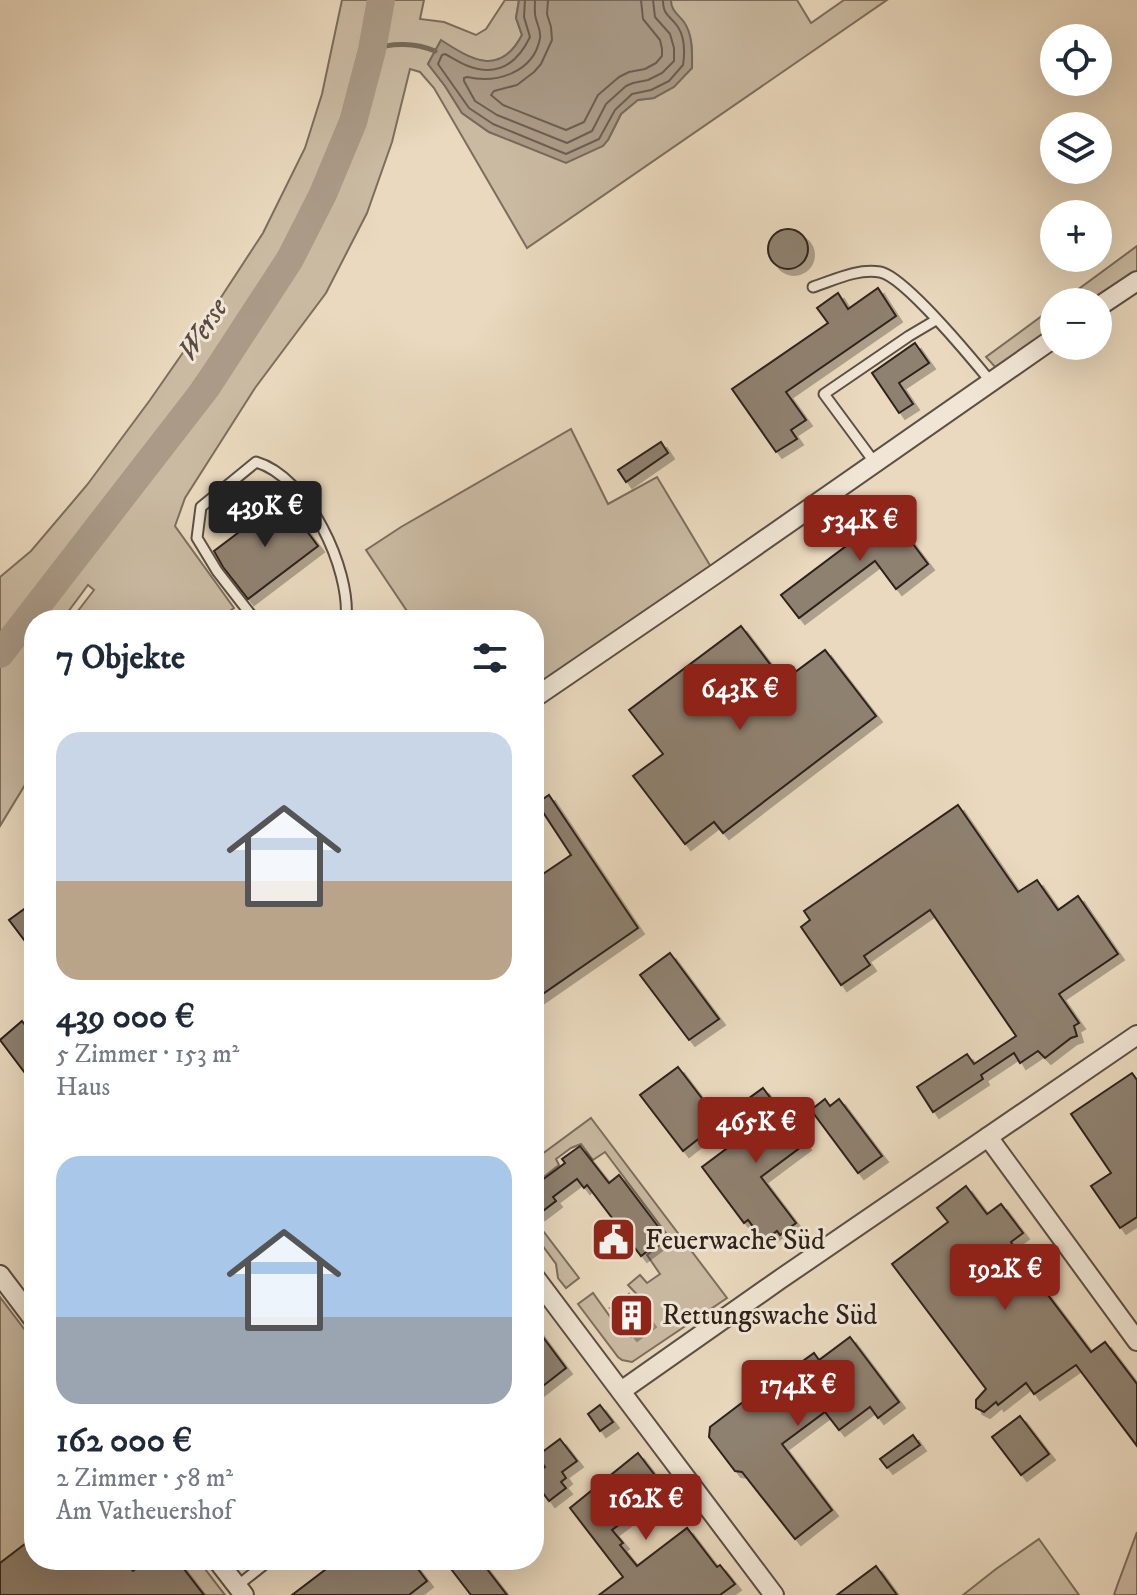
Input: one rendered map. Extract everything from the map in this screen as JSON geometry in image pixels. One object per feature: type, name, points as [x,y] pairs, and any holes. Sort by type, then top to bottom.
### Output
[{"type":"street","points":[[1112,298],[1137,281]]},
{"type":"street","points":[[544,691],[1040,348]]},
{"type":"street","points":[[621,1391],[1137,1035]]},
{"type":"street","points":[[988,1137],[1137,1341]]},
{"type":"street","points":[[0,1275],[24,1307]]},
{"type":"street","points":[[544,1289],[774,1595]]},
{"type":"street","points":[[225,1570],[241,1590]]},
{"type":"lane","points":[[813,287],[852,273],[881,272],[905,286],[991,382]]},
{"type":"lane","points":[[875,463],[824,394],[936,320]]},
{"type":"lane","points":[[247,610],[217,571],[197,538],[201,507],[256,462],[269,466],[315,512],[334,550],[347,610]]},
{"type":"lane","points":[[241,1590],[260,1570]]},
{"type":"shaded area","points":[[342,0],[373,0],[346,119],[317,189],[283,253],[170,417],[20,617],[24,621],[24,786],[0,826],[0,577],[31,551],[87,485],[216,305],[263,233],[305,148],[322,94]]},
{"type":"shaded area","points":[[388,0],[424,0],[420,19],[444,22],[476,35],[486,29],[505,0],[519,0],[516,18],[522,35],[505,56],[495,61],[475,59],[441,41],[428,64],[462,113],[489,132],[516,142],[608,140],[621,114],[637,100],[654,98],[692,68],[689,35],[671,8],[671,0],[797,0],[811,23],[844,0],[887,0],[527,248],[434,88],[420,72],[410,69],[392,142],[367,213],[326,293],[255,388],[185,498],[175,526],[234,608],[79,610],[94,590],[88,585],[69,610],[43,610],[219,383],[299,264],[333,194],[361,124]]},
{"type":"shaded area","points":[[1137,246],[1137,274],[1112,291],[1112,288],[1080,288],[1102,272],[1112,272],[1112,264]]},
{"type":"shaded area","points":[[1040,317],[1040,339],[996,368],[986,357]]},
{"type":"shaded area","points":[[571,429],[608,504],[657,477],[711,567],[544,681],[544,610],[406,610],[366,550]]},
{"type":"shaded area","points":[[591,1118],[727,1298],[632,1362],[618,1357],[578,1304],[593,1293],[616,1325],[631,1337],[652,1321],[643,1307],[646,1304],[628,1285],[640,1275],[647,1283],[660,1274],[647,1255],[669,1237],[605,1152],[593,1160],[581,1144],[571,1148],[556,1159],[559,1165],[544,1177],[544,1153]]},
{"type":"shaded area","points":[[544,1232],[579,1278],[566,1288],[558,1278],[556,1264],[544,1248]]},
{"type":"shaded area","points":[[0,1297],[24,1329],[24,1570],[206,1570],[225,1595],[0,1595]]},
{"type":"shaded area","points":[[1137,1532],[1137,1595],[1114,1595],[1117,1586]]},
{"type":"shaded area","points":[[1039,1539],[1079,1595],[963,1595],[996,1569]]},
{"type":"water","points":[[519,0],[671,0],[689,32],[692,68],[674,87],[654,98],[638,100],[621,114],[603,146],[566,163],[489,132],[462,113],[428,64],[441,40],[464,54],[485,61],[504,56],[522,35],[516,18]]},
{"type":"building","points":[[788,229],[802,235],[808,249],[802,263],[788,269],[774,263],[768,249],[774,235]]},
{"type":"building","points":[[878,288],[896,316],[786,392],[806,420],[791,430],[797,439],[776,452],[732,389],[828,323],[817,308],[838,293],[848,309]]},
{"type":"building","points":[[915,343],[929,363],[899,383],[913,404],[899,413],[872,373]]},
{"type":"building","points":[[661,442],[668,453],[626,482],[618,470]]},
{"type":"building","points":[[283,499],[318,546],[248,599],[214,551]]},
{"type":"building","points":[[886,508],[928,564],[896,589],[875,561],[799,618],[781,595],[858,537],[854,532]]},
{"type":"building","points":[[741,626],[783,681],[825,650],[876,716],[723,833],[714,822],[685,844],[633,776],[663,754],[629,710]]},
{"type":"building","points":[[549,795],[638,928],[544,993],[544,873],[571,855],[544,814],[544,798]]},
{"type":"building","points":[[958,805],[1018,892],[1037,880],[1058,910],[1078,896],[1118,954],[1059,994],[1079,1023],[1074,1026],[1077,1036],[1045,1058],[1038,1051],[1020,1063],[1014,1053],[981,1075],[983,1079],[933,1112],[917,1087],[967,1054],[974,1064],[1016,1036],[930,910],[864,956],[870,965],[841,985],[801,927],[810,920],[804,911]]},
{"type":"building","points":[[24,909],[24,940],[9,920]]},
{"type":"building","points":[[670,953],[719,1019],[689,1040],[640,975]]},
{"type":"building","points":[[22,1021],[24,1072],[0,1040]]},
{"type":"building","points":[[678,1067],[720,1122],[683,1151],[640,1095]]},
{"type":"building","points":[[1132,1073],[1137,1080],[1137,1217],[1120,1228],[1091,1186],[1111,1173],[1071,1114]]},
{"type":"building","points":[[763,1088],[805,1144],[761,1177],[796,1223],[780,1235],[777,1231],[764,1241],[748,1220],[744,1223],[702,1167],[746,1134],[730,1112]]},
{"type":"building","points":[[825,1099],[830,1106],[839,1099],[882,1156],[858,1173],[811,1110]]},
{"type":"building","points":[[580,1146],[609,1183],[619,1175],[666,1237],[641,1256],[587,1185],[584,1188],[577,1179],[553,1197],[556,1201],[544,1210],[544,1179],[565,1163],[562,1159]]},
{"type":"building","points":[[966,1186],[987,1214],[1001,1204],[1023,1233],[1011,1242],[1023,1262],[1091,1352],[1105,1342],[1137,1384],[1137,1446],[1076,1365],[1034,1394],[1026,1383],[984,1412],[976,1408],[976,1400],[986,1389],[892,1264],[948,1222],[937,1208]]},
{"type":"building","name":"Rettungswache Süd","points":[[629,1294],[650,1321],[631,1335],[610,1308]]},
{"type":"building","points":[[850,1337],[899,1402],[878,1418],[870,1407],[839,1430],[825,1412],[782,1444],[832,1510],[795,1539],[742,1472],[735,1471],[709,1437],[710,1427],[814,1353],[819,1360]]},
{"type":"building","points":[[544,1338],[566,1368],[544,1385]]},
{"type":"building","points":[[600,1405],[613,1422],[600,1431],[588,1414]]},
{"type":"building","points":[[1020,1416],[1049,1454],[1021,1475],[992,1437]]},
{"type":"building","points":[[913,1435],[920,1445],[887,1468],[880,1459]]},
{"type":"building","points":[[560,1439],[577,1461],[562,1472],[566,1478],[561,1482],[566,1488],[549,1501],[544,1494],[544,1451]]},
{"type":"building","points":[[638,1453],[657,1478],[637,1498],[643,1507],[612,1530],[623,1543],[620,1545],[637,1566],[687,1528],[717,1567],[720,1565],[735,1584],[720,1595],[599,1595],[623,1577],[570,1508]]},
{"type":"building","points":[[24,1545],[24,1570],[185,1570],[204,1595],[0,1595],[0,1563]]},
{"type":"building","points":[[876,1566],[897,1595],[837,1595]]},
{"type":"building","points":[[325,1570],[419,1570],[427,1581],[409,1595],[292,1595]]},
{"type":"building","points":[[452,1570],[488,1570],[507,1595],[471,1595]]},
{"type":"waterway","name":"Werse","points":[[34,610],[206,388],[290,259],[323,194],[353,122],[372,50],[381,0]]},
{"type":"waterway","points":[[372,50],[404,44],[435,51]]},
{"type":"waterway","name":"Werse","points":[[0,654],[24,623]]},
{"type":"place","name":"Feuerwache Süd","points":[[614,1240]]},
{"type":"place","name":"Rettungswache Süd","points":[[631,1315]]}]
